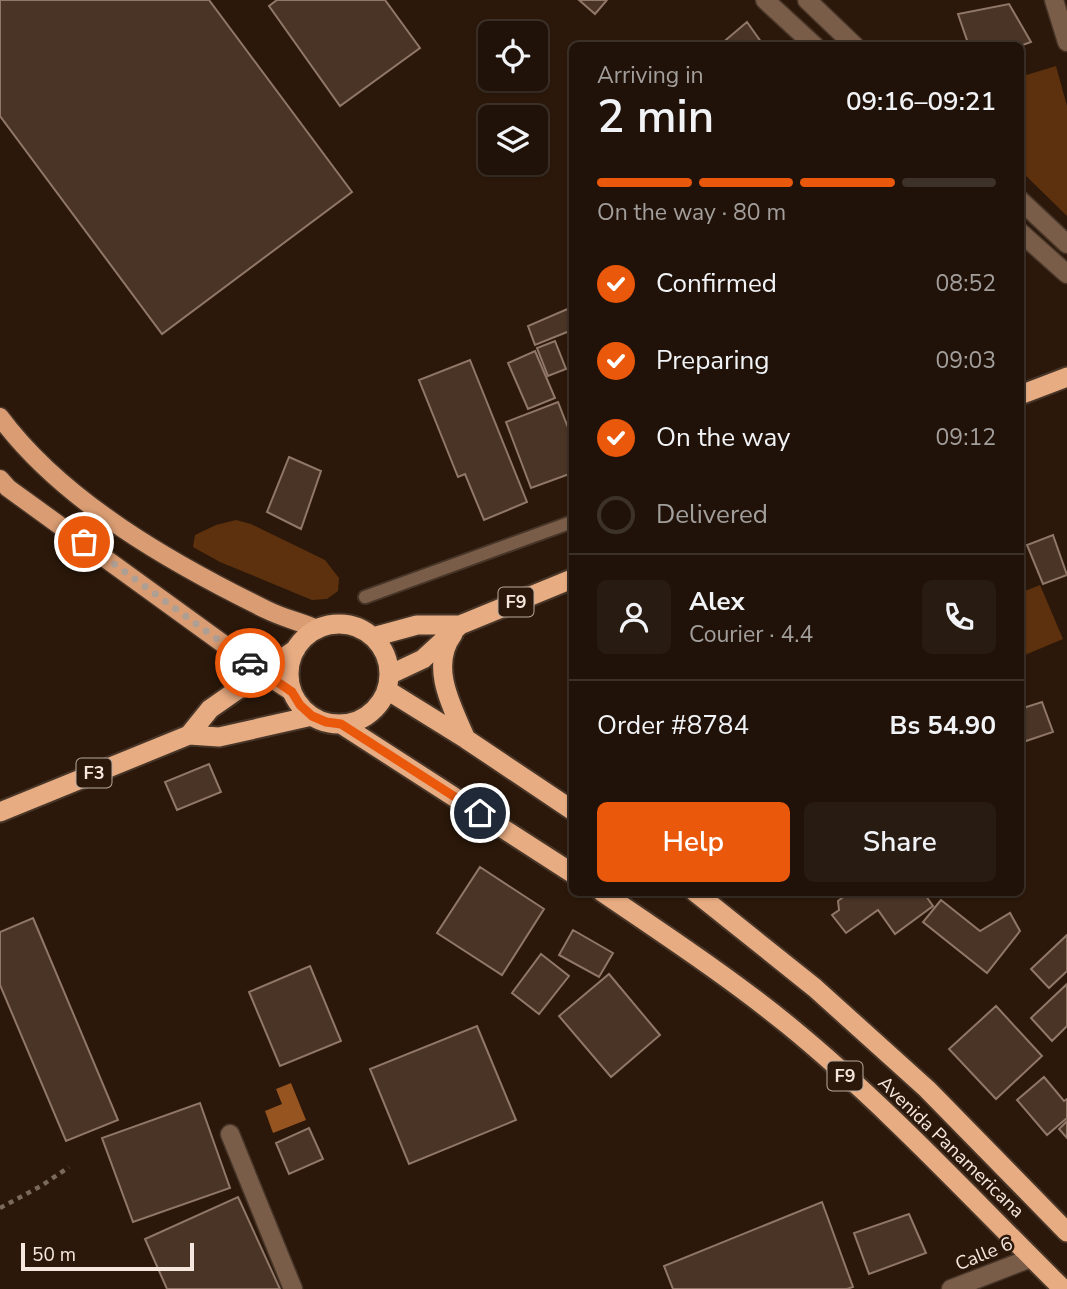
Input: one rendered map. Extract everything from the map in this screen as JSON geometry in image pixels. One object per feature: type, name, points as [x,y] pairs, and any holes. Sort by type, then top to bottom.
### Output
[{"type":"highway","points":[[1024,394],[1067,377]]},
{"type":"highway","name":"F9","points":[[341,724],[369,715],[380,704],[388,682],[423,659],[460,625],[569,580]]},
{"type":"highway","points":[[569,808],[388,682],[382,648],[373,637],[351,625],[333,624],[317,629],[296,649],[290,663],[292,692],[300,705],[312,716],[341,724],[569,871]]},
{"type":"highway","name":"F9","points":[[373,637],[416,625],[460,625]]},
{"type":"highway","points":[[460,625],[445,645],[442,672],[450,701],[466,738]]},
{"type":"highway","name":"F3","points":[[188,735],[210,709],[296,649]]},
{"type":"highway","name":"F3","points":[[0,812],[188,735],[219,737],[312,716]]},
{"type":"highway","name":"Avenida Panamericana","points":[[608,896],[787,1025],[892,1119],[1063,1289]]},
{"type":"highway","name":"Avenida Panamericana","points":[[700,896],[815,988],[928,1089],[1067,1232]]},
{"type":"main road","points":[[0,417],[17,441],[50,474],[142,542],[270,611],[317,629]]},
{"type":"main road","points":[[3,486],[292,692]]},
{"type":"street","points":[[765,0],[807,42]]},
{"type":"street","points":[[807,0],[851,42]]},
{"type":"street","points":[[1054,0],[1067,39]]},
{"type":"street","points":[[1024,204],[1067,244]]},
{"type":"street","points":[[1024,236],[1067,274]]},
{"type":"street","points":[[230,1134],[293,1289]]},
{"type":"street","name":"Calle 6","points":[[951,1289],[1031,1258]]},
{"type":"lane","points":[[365,597],[569,523]]},
{"type":"path","points":[[0,1208],[69,1167]]},
{"type":"shaded area","points":[[1056,66],[1067,106],[1067,216],[1024,174],[1024,76]]},
{"type":"shaded area","points":[[236,520],[251,524],[325,560],[339,578],[338,591],[327,599],[312,600],[220,562],[193,547],[195,535],[216,525]]},
{"type":"shaded area","points":[[1040,585],[1063,639],[1024,655],[1024,591]]},
{"type":"shaded area","points":[[291,1083],[306,1120],[273,1133],[265,1111],[282,1104],[276,1089]]},
{"type":"building","points":[[0,0],[209,0],[352,192],[162,334],[0,116]]},
{"type":"building","points":[[277,0],[385,0],[420,48],[340,106],[269,6]]},
{"type":"building","points":[[579,0],[607,0],[595,14]]},
{"type":"building","points":[[1009,4],[1031,42],[1024,45],[1024,42],[968,42],[958,14]]},
{"type":"building","points":[[747,22],[761,42],[723,42]]},
{"type":"building","points":[[569,308],[569,331],[535,345],[528,326]]},
{"type":"building","points":[[555,341],[566,369],[548,376],[537,348]]},
{"type":"building","points":[[535,351],[555,398],[528,409],[508,363]]},
{"type":"building","points":[[470,360],[527,502],[484,520],[465,474],[458,477],[419,380]]},
{"type":"building","points":[[558,402],[569,430],[569,474],[531,488],[506,422]]},
{"type":"building","points":[[289,457],[321,471],[301,529],[267,512]]},
{"type":"building","points":[[1053,535],[1067,575],[1043,584],[1027,545]]},
{"type":"building","points":[[1042,702],[1053,732],[1024,742],[1024,708]]},
{"type":"building","points":[[209,764],[221,792],[177,810],[165,782]]},
{"type":"building","points":[[480,867],[544,909],[502,975],[437,933]]},
{"type":"building","points":[[845,896],[926,896],[933,906],[895,934],[878,910],[846,933],[832,915],[839,910],[838,901]]},
{"type":"building","points":[[941,900],[980,931],[1010,913],[1020,931],[987,973],[923,922]]},
{"type":"building","points":[[33,918],[118,1120],[66,1141],[0,985],[0,932]]},
{"type":"building","points":[[573,930],[613,953],[599,977],[559,955]]},
{"type":"building","points":[[1067,935],[1067,971],[1049,988],[1031,969]]},
{"type":"building","points":[[541,954],[569,976],[539,1014],[512,993]]},
{"type":"building","points":[[310,966],[341,1041],[280,1066],[249,992]]},
{"type":"building","points":[[609,974],[660,1035],[611,1077],[559,1016]]},
{"type":"building","points":[[1067,984],[1067,1026],[1052,1041],[1031,1018]]},
{"type":"building","points":[[996,1006],[1042,1056],[996,1099],[949,1049]]},
{"type":"building","points":[[477,1026],[516,1120],[409,1164],[370,1069]]},
{"type":"building","points":[[1044,1077],[1064,1101],[1067,1099],[1067,1118],[1047,1135],[1017,1100]]},
{"type":"building","points":[[200,1103],[230,1188],[133,1222],[102,1138]]},
{"type":"building","points":[[1067,1121],[1067,1138],[1059,1129]]},
{"type":"building","points":[[309,1128],[323,1159],[289,1174],[276,1143]]},
{"type":"building","points":[[238,1197],[280,1289],[167,1289],[145,1239]]},
{"type":"building","points":[[822,1202],[853,1287],[673,1289],[664,1266]]},
{"type":"building","points":[[909,1214],[926,1253],[869,1274],[854,1233]]},
{"type":"way so far","points":[[84,542],[250,663]]},
{"type":"route","points":[[250,663],[292,692],[300,705],[312,716],[341,724],[480,813]]}]
